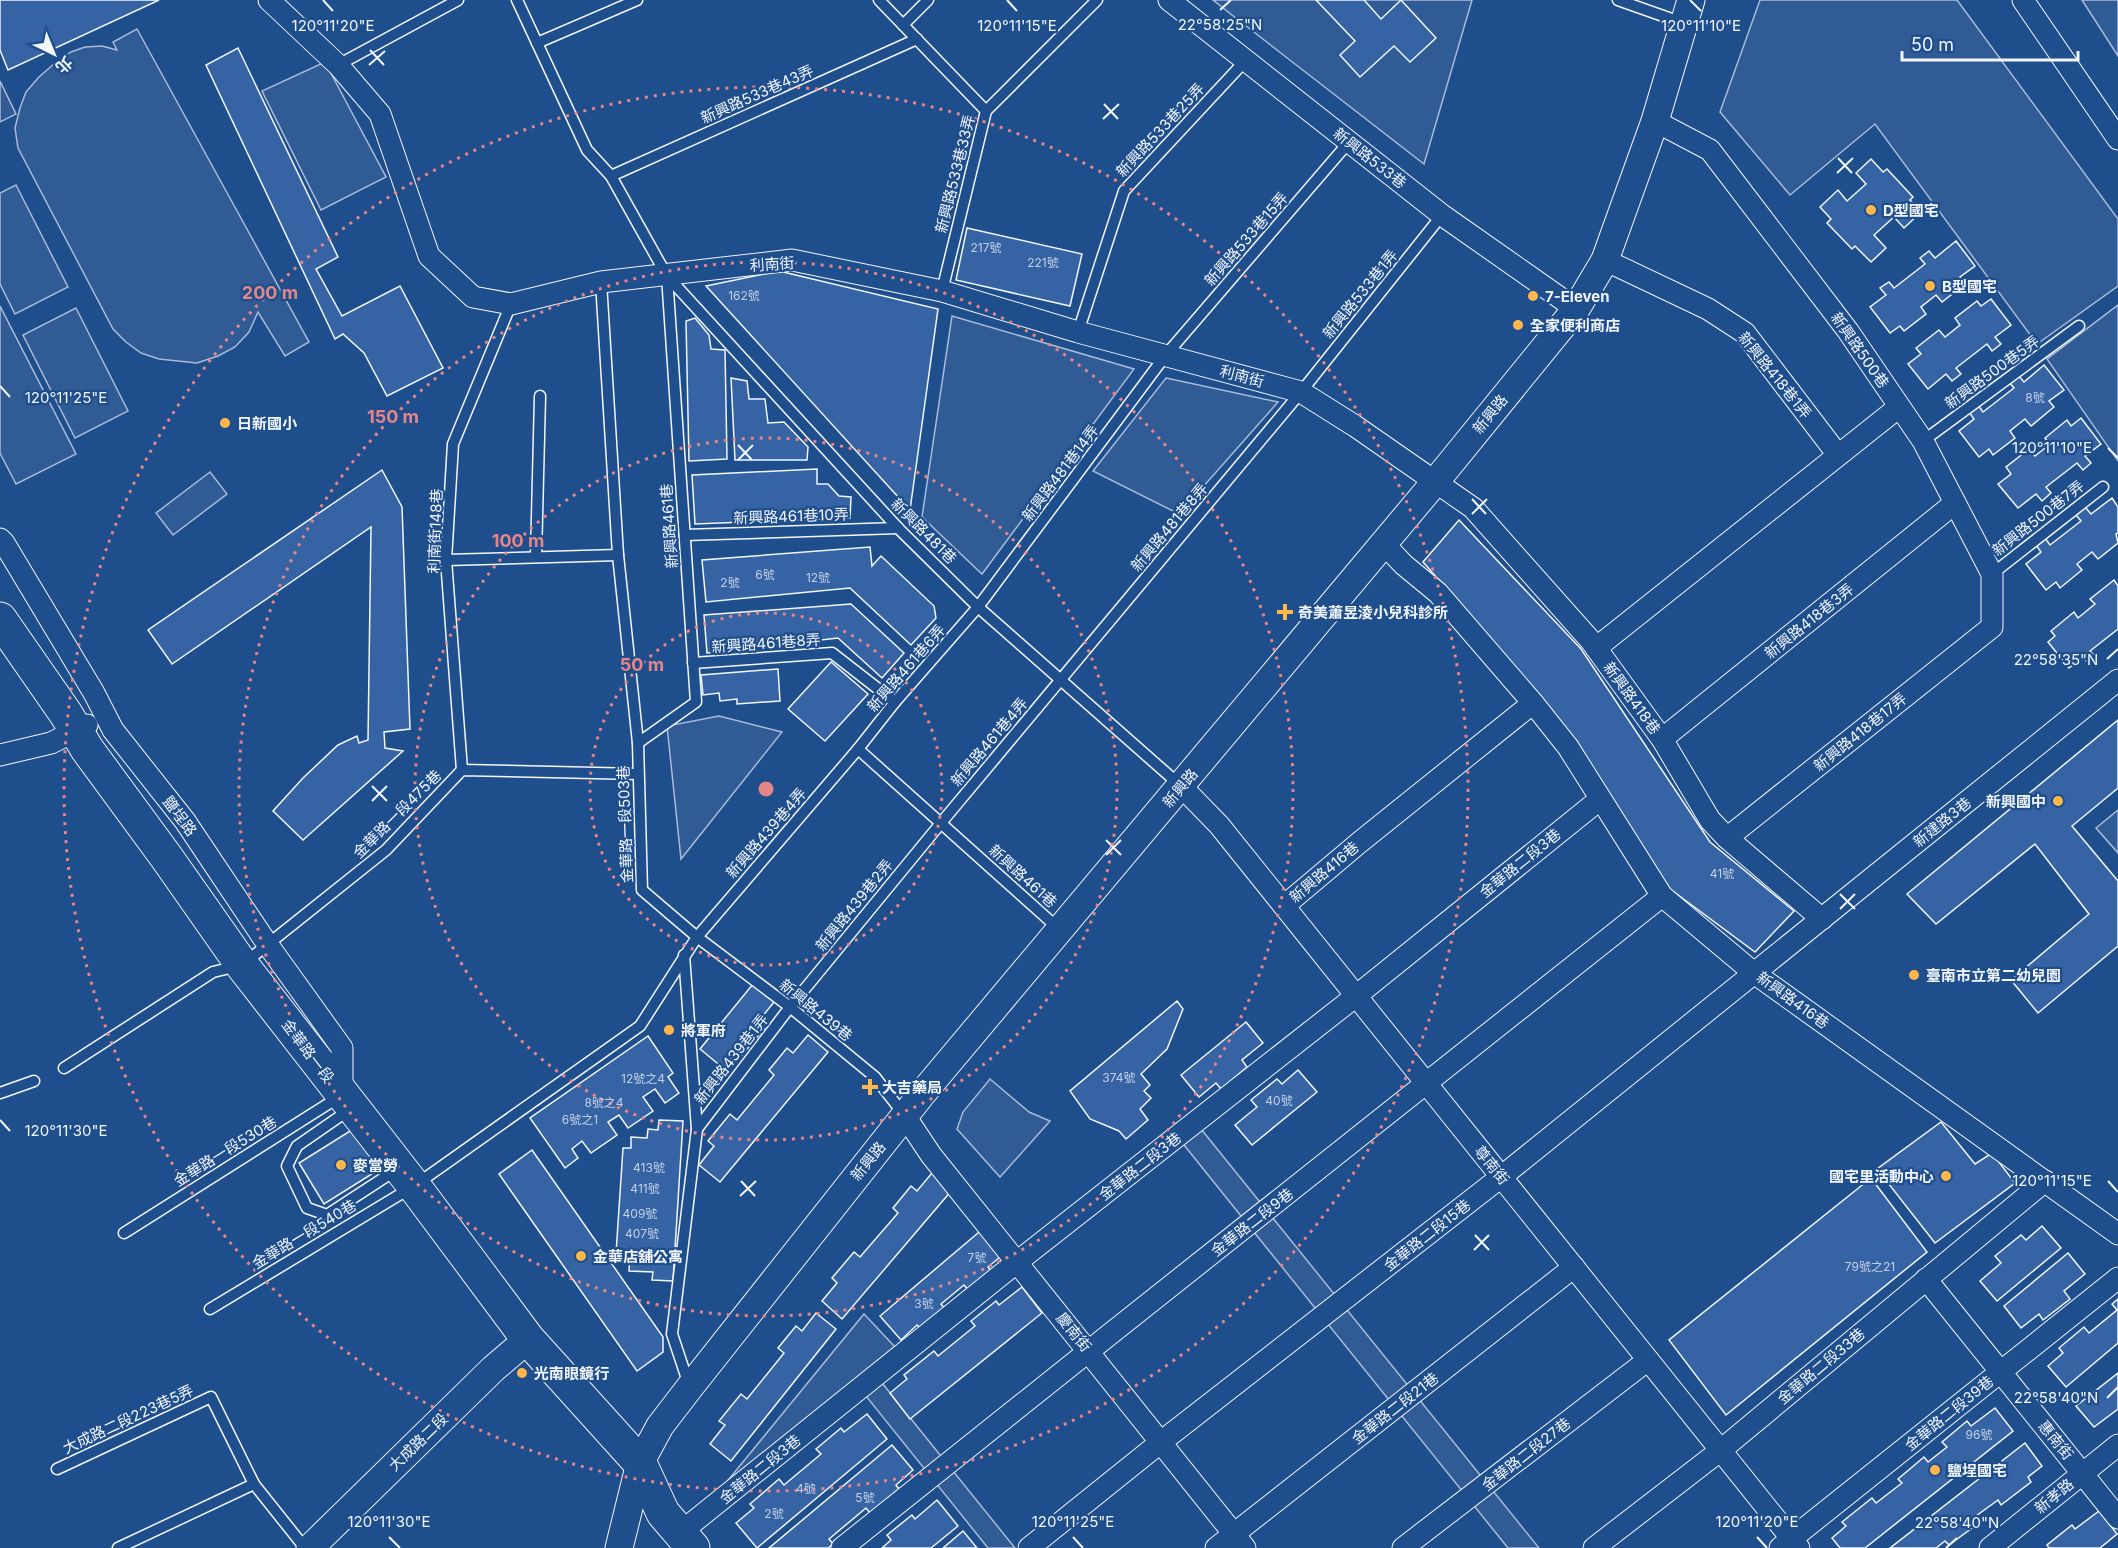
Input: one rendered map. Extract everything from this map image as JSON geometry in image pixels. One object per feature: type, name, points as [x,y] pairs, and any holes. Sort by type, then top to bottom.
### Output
[{"type":"main road","name":"金華路一段","points":[[0,619],[76,731],[242,965],[528,1339],[640,1463],[663,1513],[687,1540]]},
{"type":"street","name":"利南街","points":[[269,0],[338,65],[380,114],[429,256],[473,297],[511,304],[601,282],[792,260],[942,291],[1078,332],[1301,392],[1436,481]]},
{"type":"street","name":"新興路533巷","points":[[1169,0],[1442,215],[1576,309]]},
{"type":"street","points":[[2023,0],[2118,139]]},
{"type":"street","name":"新興路","points":[[619,1548],[640,1463],[660,1426],[690,1387],[905,1116],[1436,481],[1576,309],[1605,260],[1654,121],[1687,11]]},
{"type":"street","name":"新興路500巷","points":[[1654,121],[1710,150],[1848,331],[1923,441],[1992,574],[1992,627]]},
{"type":"street","name":"新興路418巷1弄","points":[[1605,260],[1708,309],[1744,333],[1838,455]]},
{"type":"street","points":[[1596,648],[1899,406]]},
{"type":"street","name":"新興路418巷","points":[[1436,481],[1473,508],[1596,648],[1662,739],[1710,820],[1727,838],[1822,919]]},
{"type":"street","name":"新興路418巷3弄","points":[[1662,739],[1955,503]]},
{"type":"street","name":"鹽埕路","points":[[0,539],[94,693],[112,730],[185,821],[268,945],[342,1048],[347,1102]]},
{"type":"street","name":"新興路416巷","points":[[1383,543],[1404,565],[1438,593],[1568,747],[1599,800],[1662,896],[1755,973],[2118,1234]]},
{"type":"street","name":"新興路418巷17弄","points":[[1727,838],[1992,627]]},
{"type":"street","name":"新建路3巷","points":[[1822,919],[2118,680]]},
{"type":"street","name":"新興路416巷","points":[[1284,906],[1533,703]]},
{"type":"street","points":[[0,755],[51,743],[104,716]]},
{"type":"street","name":"尊南街","points":[[1181,786],[1219,825],[1721,1450],[1790,1545]]},
{"type":"street","name":"金華路二段3巷","points":[[687,1540],[1017,1262],[1356,996],[1599,800]]},
{"type":"street","name":"金華路二段9巷","points":[[842,1548],[1088,1349],[1427,1084],[1662,896]]},
{"type":"street","name":"金華路二段15巷","points":[[1029,1548],[1501,1177],[1822,919]]},
{"type":"street","name":"慶南街","points":[[905,1116],[931,1155],[1240,1541]]},
{"type":"street","name":"金華路二段33巷","points":[[1594,1548],[1721,1450],[2045,1181]]},
{"type":"street","name":"金華路二段21巷","points":[[1216,1548],[1240,1541],[1574,1267]]},
{"type":"street","name":"金華路二段39巷","points":[[1790,1545],[2118,1278]]},
{"type":"street","name":"惠南街","points":[[1926,1279],[2118,1518]]},
{"type":"street","name":"大成路二段","points":[[310,1548],[493,1369],[528,1339]]},
{"type":"street","name":"金華路二段27巷","points":[[1403,1548],[1648,1360]]},
{"type":"street","name":"新孝路","points":[[1990,1548],[2118,1444]]},
{"type":"lane","points":[[338,65],[458,0]]},
{"type":"lane","points":[[517,0],[587,150],[611,176],[667,276]]},
{"type":"lane","points":[[537,43],[637,0]]},
{"type":"lane","points":[[879,0],[986,111]]},
{"type":"lane","points":[[903,25],[928,0]]},
{"type":"lane","name":"新興路533巷33弄","points":[[942,291],[986,111],[1097,0]]},
{"type":"lane","points":[[1618,0],[1687,11]]},
{"type":"lane","name":"新興路533巷43弄","points":[[611,176],[916,39]]},
{"type":"lane","name":"新興路533巷25弄","points":[[1078,332],[1124,191],[1246,60]]},
{"type":"lane","name":"新興路533巷15弄","points":[[1165,356],[1349,142]]},
{"type":"lane","name":"新興路533巷1弄","points":[[1301,392],[1442,215]]},
{"type":"lane","name":"新興路481巷","points":[[667,276],[898,528],[978,607],[1181,786]]},
{"type":"lane","name":"新興路461巷","points":[[638,743],[696,702],[667,276]]},
{"type":"lane","name":"金華路一段503巷","points":[[601,282],[618,555],[638,743],[642,890],[697,937]]},
{"type":"lane","name":"利南街148巷","points":[[462,770],[446,560],[453,444],[511,304]]},
{"type":"lane","name":"新興路500巷5弄","points":[[1923,441],[2079,326]]},
{"type":"lane","name":"新興路481巷14弄","points":[[978,607],[1165,356]]},
{"type":"lane","name":"新興路481巷8弄","points":[[1060,681],[1301,392]]},
{"type":"lane","points":[[536,557],[540,396]]},
{"type":"lane","name":"新興路500巷7弄","points":[[1992,574],[2103,487]]},
{"type":"lane","name":"新興路461巷10弄","points":[[685,535],[898,528]]},
{"type":"lane","points":[[446,560],[618,555]]},
{"type":"lane","name":"新興路461巷6弄","points":[[858,748],[978,607]]},
{"type":"lane","name":"新興路461巷8弄","points":[[693,663],[832,653],[895,702]]},
{"type":"lane","name":"新興路461巷4弄","points":[[941,823],[1060,681]]},
{"type":"lane","name":"新興路461巷","points":[[858,748],[1061,930]]},
{"type":"lane","name":"新興路439巷4弄","points":[[697,937],[858,748]]},
{"type":"lane","name":"金華路一段475巷","points":[[242,965],[386,850],[462,770],[638,774]]},
{"type":"lane","name":"新興路439巷2弄","points":[[790,1007],[941,823]]},
{"type":"lane","points":[[347,1102],[297,1146],[287,1166],[307,1208],[327,1215],[406,1177],[640,1026],[697,937]]},
{"type":"lane","name":"新興路439巷","points":[[697,937],[790,1007],[875,1077],[905,1116]]},
{"type":"lane","points":[[684,955],[697,1129],[672,1334],[690,1387]]},
{"type":"lane","points":[[64,1068],[213,972],[242,965]]},
{"type":"lane","name":"新興路439巷1弄","points":[[697,1129],[790,1007]]},
{"type":"lane","points":[[0,1093],[34,1081]]},
{"type":"lane","name":"金華路一段530巷","points":[[124,1233],[347,1102]]},
{"type":"lane","name":"金華路一段540巷","points":[[210,1309],[406,1177]]},
{"type":"lane","name":"大成路二段223巷5弄","points":[[57,1469],[211,1397],[254,1484]]},
{"type":"lane","points":[[118,1548],[254,1484],[305,1548]]},
{"type":"shaded area","points":[[1213,0],[1472,0],[1424,164],[1237,19]]},
{"type":"shaded area","points":[[1760,0],[1957,0],[2118,219],[2118,286],[2037,344],[1875,124],[1790,195],[1720,112]]},
{"type":"shaded area","points":[[2082,0],[2118,0],[2118,56]]},
{"type":"shaded area","points":[[137,29],[309,342],[285,356],[258,312],[249,332],[235,347],[197,363],[159,359],[141,353],[126,342],[113,329],[18,148],[15,128],[20,108],[26,92],[39,77],[71,52],[85,47],[102,46],[117,50],[113,42]]},
{"type":"shaded area","points":[[325,62],[386,177],[321,210],[262,91]]},
{"type":"shaded area","points":[[0,81],[16,114],[0,122]]},
{"type":"shaded area","points":[[16,185],[68,287],[15,314],[0,284],[0,193]]},
{"type":"shaded area","points":[[2118,305],[2118,461],[2047,359]]},
{"type":"shaded area","points":[[0,306],[76,454],[16,484],[0,453]]},
{"type":"shaded area","points":[[76,308],[128,411],[75,438],[23,335]]},
{"type":"shaded area","points":[[952,316],[1134,369],[982,574],[922,517]]},
{"type":"shaded area","points":[[1166,378],[1278,402],[1179,514],[1093,471]]},
{"type":"shaded area","points":[[210,472],[227,494],[173,535],[156,513]]},
{"type":"shaded area","points":[[719,716],[782,732],[681,859],[667,726]]},
{"type":"shaded area","points":[[2118,810],[2118,853],[2096,828]]},
{"type":"shaded area","points":[[990,1079],[1029,1112],[1050,1121],[1000,1177],[957,1129],[963,1112]]},
{"type":"shaded area","points":[[1197,1124],[1539,1548],[1508,1548],[1180,1140]]},
{"type":"shaded area","points":[[864,1314],[895,1347],[870,1368],[1015,1548],[988,1548],[854,1381],[725,1484]]},
{"type":"building","points":[[0,0],[159,0],[8,70],[0,50]]},
{"type":"building","points":[[1316,0],[1364,0],[1381,19],[1401,0],[1436,38],[1410,62],[1394,46],[1360,77],[1340,55],[1355,41]]},
{"type":"building","points":[[238,48],[338,257],[316,269],[342,316],[400,286],[443,368],[387,396],[364,353],[343,334],[335,339],[206,65]]},
{"type":"building","name":"D型國宅","points":[[1871,159],[1883,172],[1887,169],[1913,197],[1910,200],[1921,212],[1904,228],[1894,217],[1874,235],[1886,248],[1871,262],[1855,246],[1852,249],[1827,223],[1831,219],[1820,207],[1838,190],[1847,201],[1866,184],[1856,173]]},
{"type":"building","points":[[967,228],[1082,254],[1070,306],[956,280]]},
{"type":"building","name":"B型國宅","points":[[1956,241],[1975,266],[1960,277],[1965,284],[1942,302],[1936,295],[1921,307],[1926,314],[1904,331],[1900,326],[1890,333],[1870,307],[1886,295],[1880,288],[1889,282],[1894,288],[1925,264],[1920,258],[1929,251],[1935,258]]},
{"type":"building","points":[[779,271],[938,309],[910,510],[706,286]]},
{"type":"building","name":"B型國宅","points":[[1991,299],[2011,325],[1995,337],[2001,344],[1992,351],[1987,344],[1956,368],[1961,374],[1952,381],[1946,374],[1928,389],[1908,364],[1921,354],[1916,348],[1939,330],[1945,337],[1960,325],[1955,318],[1977,301],[1981,306]]},
{"type":"building","points":[[695,318],[709,335],[711,349],[725,350],[727,459],[689,461],[686,321]]},
{"type":"building","points":[[2044,365],[2064,390],[2049,401],[2054,407],[2031,426],[2025,419],[2010,431],[2015,438],[1993,455],[1989,449],[1979,457],[1959,431],[1974,419],[1969,412],[1978,405],[1983,412],[2014,388],[2009,382],[2018,375],[2024,382]]},
{"type":"building","points":[[731,378],[747,381],[749,399],[765,399],[768,423],[784,422],[808,447],[807,460],[735,460]]},
{"type":"building","points":[[2081,418],[2101,444],[2085,456],[2091,463],[2083,470],[2077,463],[2046,487],[2051,493],[2042,501],[2036,494],[2018,508],[1998,484],[2011,474],[2006,467],[2029,449],[2035,456],[2050,444],[2045,438],[2067,420],[2071,426]]},
{"type":"building","points":[[817,469],[817,484],[828,484],[839,496],[851,497],[850,518],[695,524],[692,475]]},
{"type":"building","points":[[382,470],[402,507],[410,729],[384,732],[385,748],[403,751],[303,840],[273,811],[338,745],[357,736],[359,743],[368,740],[371,527],[172,664],[148,630]]},
{"type":"building","points":[[2112,498],[2118,507],[2118,533],[2116,534],[2118,543],[2098,559],[2092,552],[2077,564],[2082,570],[2060,588],[2056,582],[2046,590],[2026,564],[2041,552],[2036,545],[2045,538],[2050,545],[2081,521],[2076,515],[2085,507],[2091,514]]},
{"type":"building","points":[[1459,520],[1581,649],[1710,842],[1794,911],[1755,952],[1666,886],[1538,693],[1423,562]]},
{"type":"building","points":[[870,547],[872,566],[881,556],[934,606],[936,618],[911,645],[850,588],[706,602],[702,560]]},
{"type":"building","points":[[2114,580],[2118,586],[2118,629],[2090,651],[2095,656],[2087,662],[2083,657],[2069,668],[2048,642],[2055,636],[2051,631],[2074,612],[2078,618],[2095,604],[2090,599]]},
{"type":"building","points":[[851,604],[904,653],[882,678],[838,638],[707,653],[704,615]]},
{"type":"building","points":[[831,662],[868,694],[825,741],[788,709]]},
{"type":"building","points":[[778,669],[780,701],[737,704],[737,699],[720,701],[719,693],[703,695],[701,675]]},
{"type":"building","points":[[2118,720],[2118,788],[2072,826],[2118,881],[2118,946],[2038,1013],[2011,980],[2089,914],[2035,844],[1936,924],[1907,894]]},
{"type":"building","points":[[753,984],[774,1002],[757,1023],[764,1029],[742,1055],[737,1050],[723,1068],[700,1049]]},
{"type":"building","points":[[1177,1001],[1183,1009],[1167,1049],[1141,1074],[1150,1085],[1144,1091],[1151,1098],[1140,1109],[1148,1120],[1126,1139],[1119,1131],[1090,1119],[1070,1091]]},
{"type":"building","points":[[1246,1022],[1263,1043],[1242,1060],[1247,1067],[1221,1089],[1216,1083],[1199,1097],[1181,1075]]},
{"type":"building","points":[[808,1035],[828,1052],[720,1182],[699,1165],[714,1146],[708,1141],[730,1114],[737,1120],[774,1075],[769,1070],[787,1048],[793,1053]]},
{"type":"building","points":[[648,1036],[673,1073],[668,1077],[679,1093],[665,1103],[655,1089],[643,1097],[653,1111],[628,1128],[619,1115],[608,1122],[617,1135],[591,1153],[582,1141],[572,1149],[578,1158],[565,1168],[530,1118]]},
{"type":"building","points":[[1298,1070],[1317,1092],[1252,1145],[1235,1125],[1257,1107],[1251,1100],[1277,1079],[1282,1084]]},
{"type":"building","name":"金華店舖公寓","points":[[659,1120],[683,1121],[673,1281],[652,1280],[653,1272],[629,1271],[630,1255],[616,1254],[623,1148],[631,1148],[631,1137],[647,1138],[648,1129],[658,1130]]},
{"type":"building","name":"國宅里活動中心","points":[[1941,1122],[1975,1164],[1992,1153],[2015,1183],[1935,1243],[1877,1169]]},
{"type":"building","name":"麥當勞","points":[[358,1126],[383,1167],[324,1204],[299,1163]]},
{"type":"building","name":"金華店舖公寓","points":[[532,1150],[663,1337],[663,1352],[637,1371],[499,1174]]},
{"type":"building","points":[[932,1173],[952,1190],[842,1319],[822,1301],[837,1283],[832,1278],[854,1252],[860,1257],[898,1213],[893,1208],[911,1186],[917,1191]]},
{"type":"building","points":[[1871,1178],[1927,1252],[1726,1415],[1669,1340]]},
{"type":"building","points":[[2042,1226],[2061,1248],[1997,1301],[1980,1281],[2001,1263],[1995,1256],[2021,1235],[2026,1240]]},
{"type":"building","points":[[985,1227],[1006,1252],[988,1267],[992,1272],[969,1291],[964,1285],[941,1304],[946,1310],[922,1330],[917,1325],[901,1340],[880,1316]]},
{"type":"building","points":[[2068,1253],[2085,1274],[2064,1291],[2070,1299],[2043,1320],[2039,1314],[2021,1328],[2004,1306]]},
{"type":"building","points":[[1022,1287],[1042,1313],[910,1419],[890,1393],[907,1379],[904,1375],[934,1351],[938,1356],[975,1326],[971,1321],[996,1301],[999,1305]]},
{"type":"building","points":[[2118,1299],[2118,1343],[2066,1387],[2048,1366],[2063,1353],[2059,1348],[2084,1327],[2089,1333],[2117,1310],[2112,1304]]},
{"type":"building","points":[[816,1313],[836,1329],[731,1461],[710,1444],[725,1425],[719,1421],[741,1394],[747,1399],[784,1353],[778,1348],[796,1326],[802,1331]]},
{"type":"building","points":[[2118,1373],[2118,1409],[2094,1427],[2076,1406]]},
{"type":"building","name":"鹽埕國宅","points":[[1995,1408],[2013,1431],[1865,1548],[1840,1548],[1832,1538],[1846,1526],[1842,1522],[1872,1498],[1876,1503],[1902,1483],[1898,1479],[1924,1457],[1928,1462],[1947,1447],[1942,1442],[1967,1421],[1971,1426]]},
{"type":"building","points":[[867,1414],[887,1439],[757,1548],[736,1523],[754,1508],[750,1504],[779,1479],[784,1485],[821,1454],[816,1449],[841,1428],[844,1432]]},
{"type":"building","name":"鹽埕國宅","points":[[2025,1443],[2042,1466],[2028,1477],[2031,1482],[2001,1505],[1998,1500],[1972,1519],[1976,1525],[1949,1545],[1945,1541],[1936,1548],[1890,1548]]},
{"type":"building","points":[[892,1445],[913,1470],[896,1485],[899,1489],[870,1513],[866,1508],[829,1539],[833,1544],[828,1548],[769,1548]]},
{"type":"building","points":[[937,1500],[958,1526],[931,1548],[882,1548],[891,1540],[887,1535],[912,1515],[915,1519]]},
{"type":"building","points":[[2099,1511],[2117,1534],[2100,1548],[2049,1548],[2047,1545],[2072,1525],[2075,1529]]},
{"type":"building","points":[[963,1531],[977,1548],[943,1548]]},
{"type":"place","name":"D型國宅","points":[[1871,210]]},
{"type":"place","name":"B型國宅","points":[[1930,286]]},
{"type":"place","name":"7-Eleven","points":[[1533,296]]},
{"type":"place","name":"全家便利商店","points":[[1518,325]]},
{"type":"place","name":"日新國小","points":[[225,423]]},
{"type":"place","name":"奇美蕭昱淩小兒科診所","points":[[1285,612]]},
{"type":"place","name":"新興國中","points":[[2058,801]]},
{"type":"place","name":"臺南市立第二幼兒園","points":[[1914,975]]},
{"type":"place","name":"將軍府","points":[[669,1030]]},
{"type":"place","name":"大吉藥局","points":[[870,1087]]},
{"type":"place","name":"麥當勞","points":[[341,1165]]},
{"type":"place","name":"國宅里活動中心","points":[[1946,1176]]},
{"type":"place","name":"金華店舖公寓","points":[[581,1256]]},
{"type":"place","name":"光南眼鏡行","points":[[522,1373]]},
{"type":"place","name":"鹽埕國宅","points":[[1935,1470]]}]
